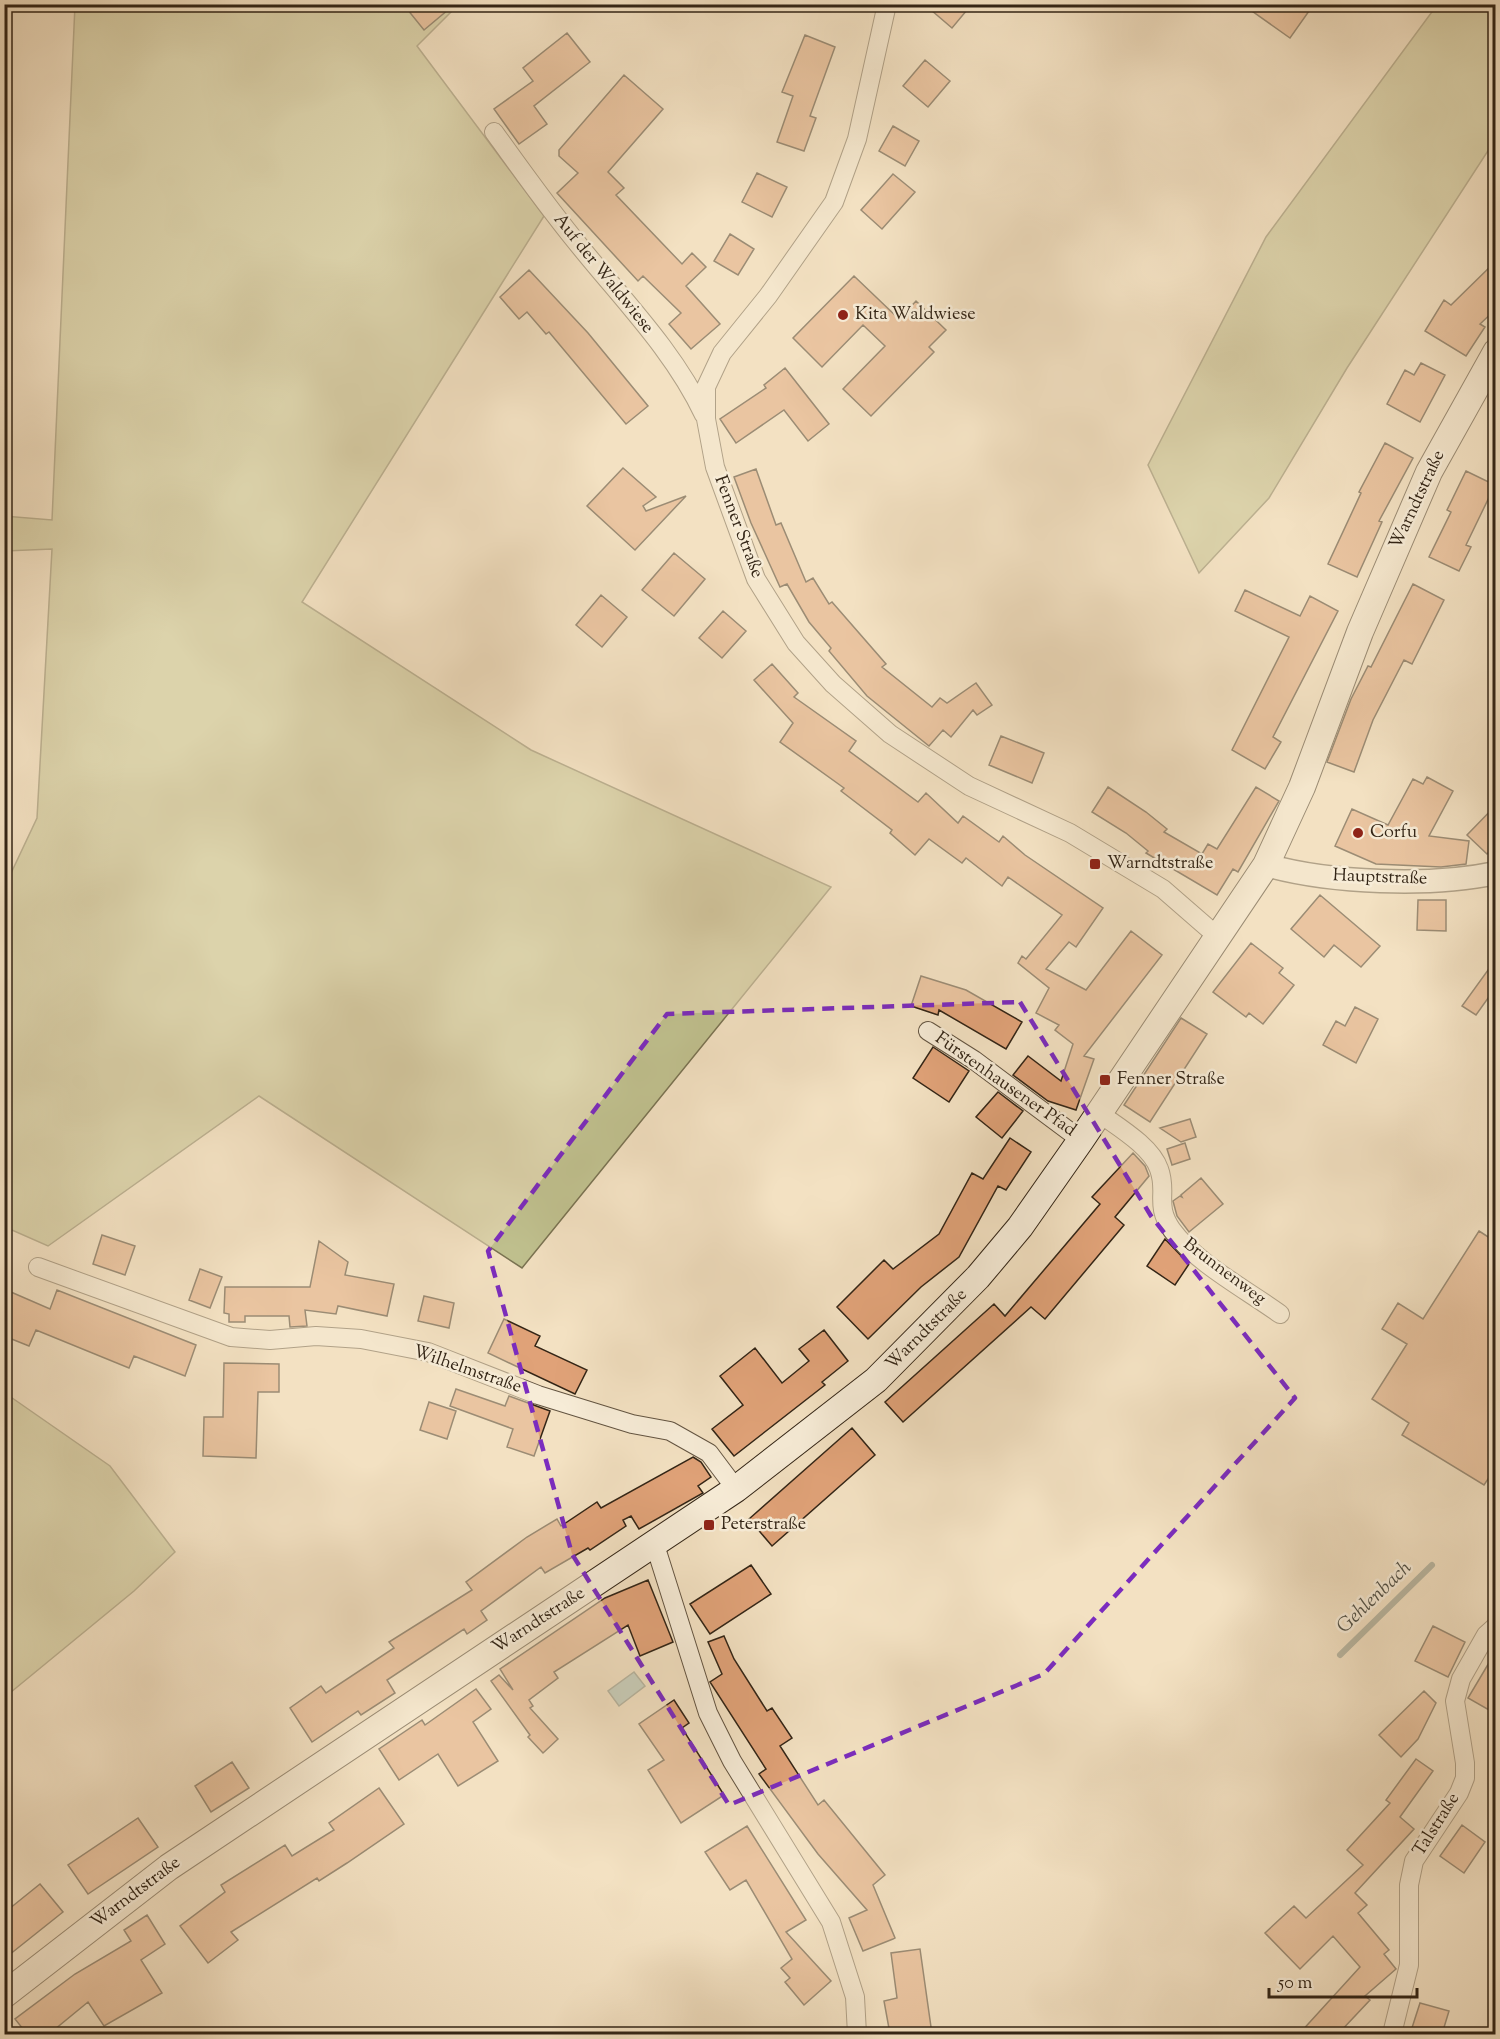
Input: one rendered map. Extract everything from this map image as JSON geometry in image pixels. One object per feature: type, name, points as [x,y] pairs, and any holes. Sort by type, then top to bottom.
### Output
[{"type":"main road","name":"Warndtstraße","points":[[4,1995],[169,1867],[736,1489],[876,1380],[978,1277],[1020,1227],[1081,1140],[1266,865],[1302,787],[1360,632],[1429,472],[1496,352]]},
{"type":"street","name":"Fenner Straße","points":[[887,4],[857,139],[834,202],[768,297],[722,353],[706,387],[706,419],[715,467],[756,579],[796,643],[833,684],[890,734],[969,786],[1070,833],[1153,883],[1217,936]]},
{"type":"street","name":"Auf der Waldwiese","points":[[494,132],[578,245],[675,364],[690,386],[706,419]]},
{"type":"street","name":"Hauptstraße","points":[[1266,865],[1304,876],[1416,881],[1466,880],[1496,873]]},
{"type":"street","name":"Fürstenhausener Pfad","points":[[928,1031],[982,1066],[1081,1140]]},
{"type":"street","name":"Brunnenweg","points":[[1099,1113],[1145,1151],[1159,1167],[1161,1212],[1173,1231],[1191,1251],[1280,1314]]},
{"type":"street","name":"Wilhelmstraße","points":[[38,1267],[231,1336],[270,1341],[327,1336],[428,1352],[538,1395],[632,1424],[670,1431],[709,1453],[736,1489]]},
{"type":"street","points":[[655,1545],[708,1713],[732,1761],[831,1922],[855,1997],[857,2034]]},
{"type":"street","name":"Talstraße","points":[[1392,2034],[1408,1965],[1409,1885],[1414,1862],[1459,1793],[1465,1778],[1465,1763],[1455,1701],[1461,1679],[1486,1635],[1496,1626]]},
{"type":"highlighted area","points":[[1020,1002],[1151,1216],[1295,1398],[1044,1674],[729,1805],[572,1554],[488,1251],[667,1014]]},
{"type":"green space","points":[[75,5],[458,5],[417,46],[544,216],[302,602],[531,750],[831,887],[522,1268],[259,1096],[48,1246],[5,1227],[5,886],[37,818],[52,549],[5,551],[4,516],[52,520]]},
{"type":"green space","points":[[1437,5],[1495,5],[1495,140],[1347,368],[1269,498],[1199,573],[1148,465],[1266,237]]},
{"type":"green space","points":[[5,1393],[110,1466],[175,1552],[134,1591],[5,1697]]},
{"type":"water","points":[[634,1672],[645,1686],[619,1706],[608,1691]]},
{"type":"building","points":[[403,4],[455,4],[424,30]]},
{"type":"building","points":[[924,4],[972,4],[952,28]]},
{"type":"building","points":[[1242,4],[1314,4],[1290,38]]},
{"type":"building","points":[[567,33],[590,62],[534,106],[547,124],[519,144],[494,109],[533,81],[523,68]]},
{"type":"building","points":[[805,35],[835,47],[810,116],[816,118],[804,151],[777,142],[793,96],[782,92]]},
{"type":"building","points":[[925,60],[950,81],[928,107],[903,86]]},
{"type":"building","points":[[624,75],[663,109],[608,172],[624,188],[616,195],[682,264],[692,253],[706,267],[686,286],[720,324],[691,349],[669,324],[681,313],[643,276],[638,281],[557,193],[578,173],[559,156],[559,150]]},
{"type":"building","points":[[893,126],[919,141],[905,166],[879,151]]},
{"type":"building","points":[[757,173],[787,187],[772,217],[742,202]]},
{"type":"building","points":[[893,174],[915,192],[882,229],[861,210]]},
{"type":"building","points":[[730,234],[754,249],[738,275],[714,261]]},
{"type":"building","points":[[1496,261],[1496,309],[1480,324],[1485,327],[1466,356],[1425,331],[1444,300],[1451,305]]},
{"type":"building","points":[[529,270],[588,333],[648,406],[626,424],[549,332],[546,334],[527,312],[519,319],[500,297]]},
{"type":"building","points":[[854,276],[899,319],[916,301],[946,330],[929,347],[934,352],[871,416],[843,389],[885,346],[863,325],[822,367],[793,338]]},
{"type":"building","points":[[1421,363],[1445,375],[1420,422],[1387,404],[1405,370],[1414,375]]},
{"type":"building","points":[[785,368],[829,424],[808,441],[784,410],[736,443],[720,419],[766,388],[764,385]]},
{"type":"building","points":[[1385,443],[1413,458],[1379,521],[1382,522],[1357,577],[1328,564],[1361,493],[1359,492]]},
{"type":"building","points":[[623,468],[656,497],[643,506],[646,511],[686,496],[635,550],[587,506]]},
{"type":"building","points":[[756,469],[776,525],[781,523],[806,582],[813,578],[829,604],[832,602],[886,664],[882,667],[932,707],[940,698],[947,703],[976,683],[992,705],[977,715],[973,710],[951,737],[943,730],[929,746],[867,696],[829,651],[831,648],[809,622],[787,584],[780,587],[751,523],[734,477]]},
{"type":"building","points":[[1466,471],[1495,485],[1466,545],[1471,547],[1459,571],[1429,557],[1451,512],[1447,510]]},
{"type":"building","points":[[674,553],[705,579],[674,616],[642,590]]},
{"type":"building","points":[[1413,584],[1444,600],[1412,664],[1404,660],[1373,720],[1354,772],[1327,762],[1351,699],[1368,666],[1371,667]]},
{"type":"building","points":[[1245,590],[1300,616],[1310,596],[1338,611],[1273,737],[1281,742],[1265,769],[1232,750],[1289,637],[1235,611]]},
{"type":"building","points":[[601,595],[627,617],[602,647],[576,625]]},
{"type":"building","points":[[723,611],[746,631],[722,658],[699,638]]},
{"type":"building","points":[[772,664],[798,693],[794,697],[856,741],[849,751],[918,802],[926,793],[958,823],[963,816],[999,842],[1003,836],[1025,855],[1103,908],[1076,947],[1069,942],[1046,969],[1086,990],[1131,931],[1162,955],[1084,1056],[1094,1059],[1076,1110],[1048,1101],[1013,1075],[1028,1056],[1061,1081],[1073,1044],[1055,1030],[1059,1025],[1036,1013],[1049,988],[1018,963],[1022,956],[1026,959],[1062,915],[1008,877],[1002,886],[966,858],[962,863],[929,839],[915,855],[890,833],[892,830],[841,791],[844,788],[780,742],[793,723],[754,680]]},
{"type":"building","points":[[1001,736],[1044,753],[1032,783],[989,765]]},
{"type":"building","points":[[1427,777],[1453,791],[1429,836],[1469,841],[1466,864],[1441,867],[1376,864],[1335,846],[1352,809],[1388,825],[1413,779],[1423,784]]},
{"type":"building","points":[[1108,787],[1146,812],[1167,829],[1164,832],[1202,854],[1208,844],[1217,849],[1256,787],[1279,801],[1238,872],[1233,869],[1217,895],[1146,853],[1148,851],[1126,833],[1092,812]]},
{"type":"building","points":[[1496,805],[1496,845],[1487,854],[1467,835]]},
{"type":"building","points":[[1320,895],[1380,946],[1361,967],[1334,945],[1324,957],[1291,929]]},
{"type":"building","points":[[1418,900],[1446,900],[1446,931],[1417,930]]},
{"type":"building","points":[[1251,943],[1283,968],[1279,973],[1294,985],[1263,1024],[1249,1013],[1246,1017],[1213,992]]},
{"type":"building","points":[[1496,959],[1496,987],[1476,1015],[1462,1006]]},
{"type":"building","points":[[921,976],[966,990],[1022,1022],[1006,1049],[939,1010],[938,1015],[911,1006]]},
{"type":"building","points":[[1355,1007],[1378,1019],[1356,1063],[1323,1045],[1336,1021],[1345,1026]]},
{"type":"building","points":[[1181,1018],[1207,1034],[1150,1122],[1124,1105]]},
{"type":"building","points":[[933,1047],[969,1071],[949,1102],[913,1078]]},
{"type":"building","points":[[998,1092],[1023,1111],[1002,1138],[976,1117]]},
{"type":"building","points":[[1190,1119],[1196,1137],[1181,1142],[1160,1128]]},
{"type":"building","points":[[1010,1138],[1031,1152],[1006,1190],[998,1186],[959,1257],[921,1287],[868,1339],[837,1307],[884,1260],[893,1269],[939,1234],[972,1173],[983,1179]]},
{"type":"building","points":[[1185,1143],[1190,1159],[1172,1165],[1167,1149]]},
{"type":"building","points":[[1133,1153],[1145,1166],[1149,1176],[1115,1217],[1124,1225],[1045,1319],[1031,1307],[903,1422],[885,1402],[994,1304],[1005,1316],[1100,1204],[1092,1197]]},
{"type":"building","points":[[1201,1178],[1223,1204],[1189,1232],[1177,1216],[1173,1201],[1182,1197],[1181,1195]]},
{"type":"building","points":[[1479,1231],[1496,1242],[1496,1467],[1484,1485],[1402,1435],[1409,1423],[1372,1399],[1407,1344],[1382,1329],[1398,1303],[1423,1319]]},
{"type":"building","points":[[102,1235],[135,1246],[125,1275],[93,1264]]},
{"type":"building","points":[[1165,1239],[1189,1264],[1175,1285],[1147,1266]]},
{"type":"building","points":[[319,1241],[348,1262],[345,1275],[394,1284],[387,1316],[338,1306],[336,1314],[305,1310],[307,1326],[290,1327],[289,1316],[245,1316],[245,1322],[229,1322],[229,1314],[224,1313],[225,1287],[310,1287]]},
{"type":"building","points":[[200,1269],[222,1277],[210,1308],[189,1300]]},
{"type":"building","points":[[4,1289],[50,1309],[57,1290],[196,1345],[185,1376],[134,1356],[129,1368],[36,1330],[29,1346],[4,1336]]},
{"type":"building","points":[[424,1296],[454,1303],[449,1328],[418,1321]]},
{"type":"building","points":[[504,1319],[540,1336],[535,1346],[587,1370],[575,1394],[488,1353]]},
{"type":"building","points":[[824,1330],[848,1361],[822,1382],[825,1385],[734,1456],[712,1429],[743,1405],[720,1376],[755,1348],[782,1383],[809,1361],[799,1349]]},
{"type":"building","points":[[224,1363],[279,1364],[279,1392],[258,1392],[256,1458],[203,1456],[204,1417],[223,1417]]},
{"type":"building","points":[[456,1389],[505,1406],[509,1396],[550,1411],[534,1456],[507,1447],[513,1429],[450,1406]]},
{"type":"building","points":[[429,1402],[456,1411],[447,1439],[420,1430]]},
{"type":"building","points":[[852,1428],[875,1455],[772,1546],[749,1519]]},
{"type":"building","points":[[693,1457],[701,1462],[711,1477],[698,1486],[703,1493],[639,1529],[631,1516],[623,1520],[626,1526],[590,1550],[588,1548],[545,1573],[541,1567],[481,1611],[487,1620],[467,1634],[464,1629],[387,1680],[395,1693],[361,1715],[358,1711],[312,1742],[290,1708],[321,1686],[326,1693],[394,1648],[389,1642],[472,1590],[466,1582],[527,1537],[557,1519],[561,1526],[597,1502],[601,1508]]},
{"type":"building","points":[[751,1565],[771,1594],[710,1634],[690,1604]]},
{"type":"building","points":[[648,1580],[673,1642],[640,1656],[628,1625],[554,1672],[558,1678],[529,1700],[533,1706],[530,1708],[558,1739],[543,1753],[528,1737],[530,1735],[491,1681],[499,1675],[513,1690],[500,1669],[605,1598]]},
{"type":"building","points":[[1433,1626],[1465,1642],[1448,1677],[1415,1661]]},
{"type":"building","points":[[724,1636],[734,1659],[767,1711],[772,1708],[792,1738],[780,1746],[818,1805],[824,1800],[885,1875],[873,1885],[895,1938],[863,1951],[849,1918],[867,1910],[818,1854],[759,1774],[766,1769],[710,1682],[722,1674],[708,1642]]},
{"type":"building","points":[[1496,1651],[1496,1714],[1468,1698]]},
{"type":"building","points":[[476,1689],[491,1709],[473,1722],[498,1761],[458,1786],[438,1754],[399,1780],[379,1749],[422,1720],[425,1725]]},
{"type":"building","points":[[1424,1691],[1436,1703],[1418,1739],[1401,1757],[1379,1735]]},
{"type":"building","points":[[674,1700],[689,1723],[682,1728],[724,1795],[681,1823],[648,1770],[664,1760],[639,1724]]},
{"type":"building","points":[[1416,1759],[1433,1771],[1400,1817],[1414,1829],[1355,1893],[1367,1905],[1358,1913],[1389,1950],[1384,1954],[1396,1969],[1365,1996],[1370,2000],[1338,2034],[1299,2034],[1360,1967],[1333,1936],[1300,1969],[1265,1933],[1294,1906],[1306,1918],[1363,1865],[1347,1850],[1390,1803],[1386,1800]]},
{"type":"building","points":[[232,1762],[249,1788],[211,1812],[195,1786]]},
{"type":"building","points":[[379,1788],[404,1824],[319,1881],[317,1878],[231,1932],[238,1940],[208,1963],[180,1926],[225,1892],[221,1885],[285,1845],[292,1856],[334,1830],[329,1823]]},
{"type":"building","points":[[138,1818],[158,1847],[88,1894],[68,1865]]},
{"type":"building","points":[[1462,1825],[1485,1842],[1464,1873],[1440,1856]]},
{"type":"building","points":[[747,1826],[806,1920],[786,1932],[831,1981],[804,2005],[785,1982],[790,1978],[781,1968],[792,1959],[746,1880],[730,1890],[705,1852]]},
{"type":"building","points":[[40,1884],[63,1912],[4,1959],[4,1913]]},
{"type":"building","points":[[147,1915],[165,1944],[141,1960],[162,1993],[104,2026],[88,2002],[49,2034],[27,2034],[15,2019],[75,1974],[131,1941],[124,1930]]},
{"type":"building","points":[[920,1949],[932,2034],[890,2034],[884,2001],[897,1998],[891,1953]]},
{"type":"building","points":[[1420,2003],[1449,2011],[1442,2034],[1410,2034]]},
{"type":"waterway","name":"Gehlenbach","points":[[1340,1655],[1432,1565]]},
{"type":"place","name":"Kita Waldwiese","points":[[843,315]]},
{"type":"place","name":"Corfu","points":[[1358,833]]},
{"type":"place","name":"Warndtstraße","points":[[1095,864]]},
{"type":"place","name":"Fenner Straße","points":[[1105,1080]]},
{"type":"place","name":"Peterstraße","points":[[709,1525]]}]
